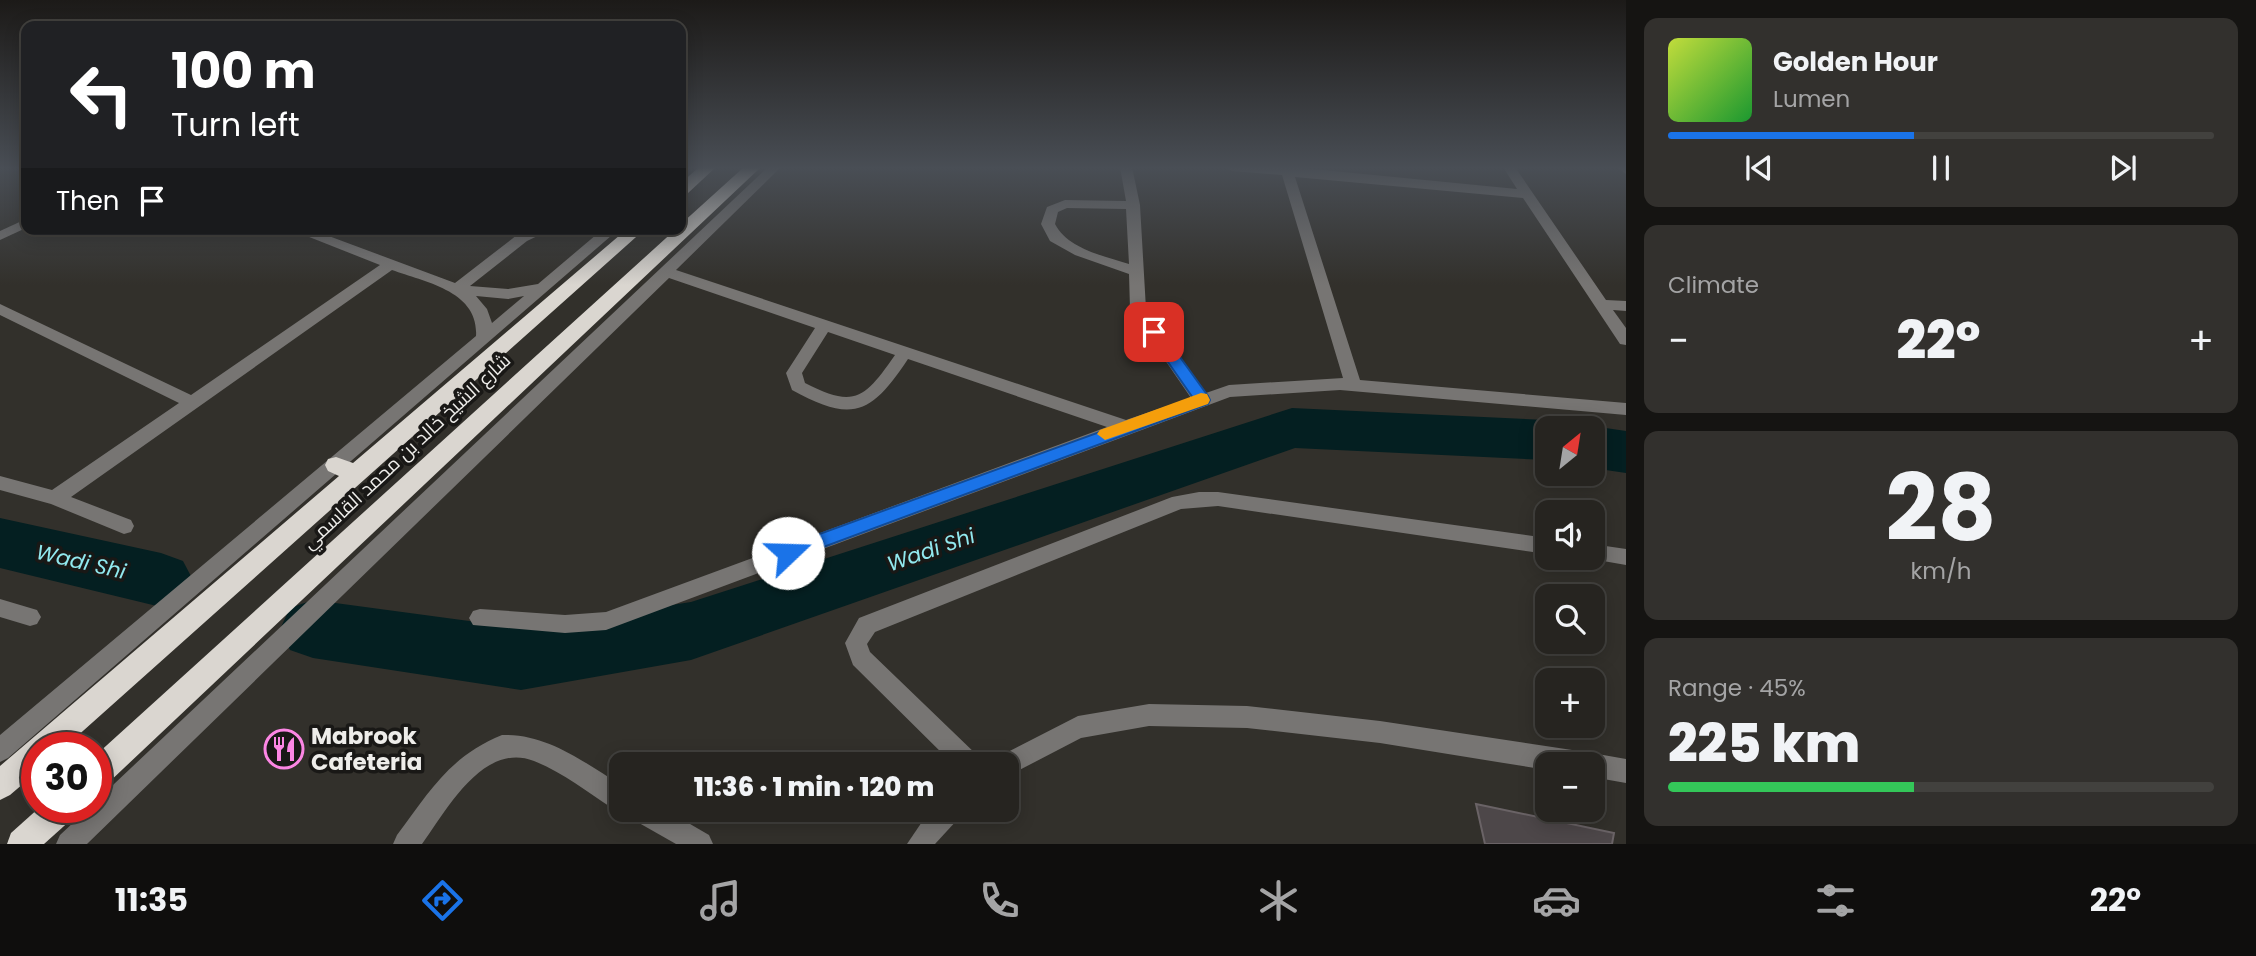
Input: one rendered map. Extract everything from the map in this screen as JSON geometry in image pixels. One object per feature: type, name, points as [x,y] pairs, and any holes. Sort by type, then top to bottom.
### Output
[{"type":"highway","name":"شارع الشيخ خالد بن محمد القاسمي","points":[[686,229],[711,206]]},
{"type":"highway","name":"شارع الشيخ خالد بن محمد القاسمي","points":[[61,732],[299,524],[346,469],[630,235]]},
{"type":"highway","name":"شارع الشيخ خالد بن محمد القاسمي","points":[[112,760],[680,235]]},
{"type":"highway","points":[[556,350],[577,358]]},
{"type":"highway","points":[[0,785],[21,767]]},
{"type":"highway","points":[[22,844],[45,823]]},
{"type":"street","points":[[69,844],[734,206]]},
{"type":"street","points":[[1060,206],[1052,210],[1048,224],[1055,239],[1080,252],[1136,272]]},
{"type":"street","points":[[1133,206],[1138,309],[1202,400]]},
{"type":"street","points":[[1298,206],[1353,385]]},
{"type":"street","points":[[1535,206],[1626,340]]},
{"type":"street","points":[[0,236],[21,226]]},
{"type":"street","points":[[316,235],[457,289],[508,294],[544,288]]},
{"type":"street","points":[[457,289],[522,238],[530,235]]},
{"type":"street","points":[[0,750],[346,469],[485,338],[605,235]]},
{"type":"street","points":[[55,498],[391,264]]},
{"type":"street","points":[[666,271],[1126,427]]},
{"type":"street","points":[[457,289],[477,305],[486,326],[485,338]]},
{"type":"street","points":[[1601,304],[1626,306]]},
{"type":"street","points":[[0,309],[193,403]]},
{"type":"street","points":[[824,325],[794,373],[797,386],[838,405],[860,402],[879,391],[905,352]]},
{"type":"street","points":[[480,618],[565,624],[606,621],[1229,391],[1353,385],[1626,409]]},
{"type":"street","points":[[0,483],[55,498],[124,526]]},
{"type":"street","points":[[958,752],[861,658],[856,643],[867,625],[1179,502],[1219,499],[1535,544]]},
{"type":"street","points":[[1605,554],[1626,557]]},
{"type":"street","points":[[0,608],[30,617]]},
{"type":"street","points":[[1019,758],[1078,727],[1149,715],[1247,717],[1367,730],[1535,756]]},
{"type":"street","points":[[406,844],[476,758],[496,748],[520,746],[542,753],[609,792]]},
{"type":"street","points":[[1605,768],[1626,771]]},
{"type":"street","points":[[662,822],[700,844]]},
{"type":"street","points":[[920,844],[936,822]]},
{"type":"building","points":[[1476,804],[1535,816],[1535,822],[1562,822],[1614,833],[1612,844],[1485,844]]},
{"type":"waterway","name":"Wadi Shi","points":[[313,629],[521,659],[691,631],[1292,428],[1535,439]]},
{"type":"waterway","name":"Wadi Shi","points":[[1605,449],[1626,452]]},
{"type":"waterway","name":"Wadi Shi","points":[[0,543],[161,580]]},
{"type":"slow traffic","points":[[1105,434],[1202,400],[1201,398]]},
{"type":"place","name":"Mabrook Cafeteria","points":[[284,749]]},
{"type":"route","points":[[788,553],[1202,400],[1154,332]]}]
